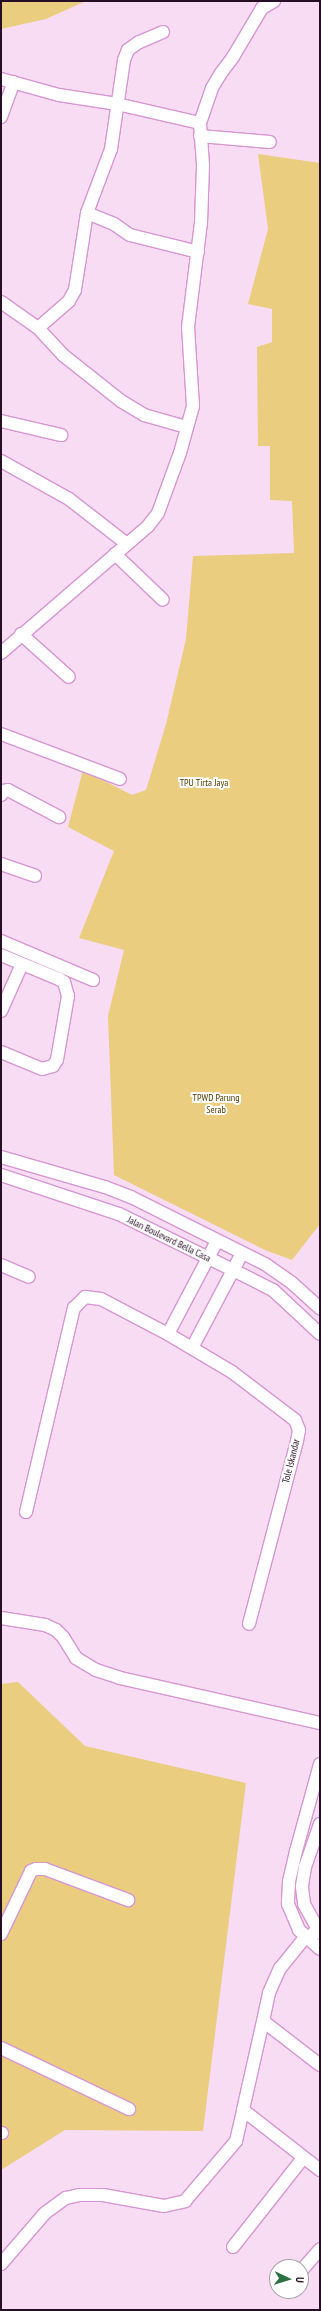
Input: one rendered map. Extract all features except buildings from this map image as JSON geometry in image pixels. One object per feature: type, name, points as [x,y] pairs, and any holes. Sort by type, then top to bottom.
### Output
[{"type":"street","points":[[1,652],[116,554],[158,513],[186,427],[193,394],[188,327],[198,252],[203,166],[200,123],[212,88],[221,73],[233,57],[262,8],[274,1]]},
{"type":"street","points":[[38,328],[73,297],[87,213],[108,160],[121,72],[128,50],[139,42],[163,32]]},
{"type":"street","points":[[1,79],[59,95],[117,104],[200,123]]},
{"type":"street","points":[[1,116],[14,82]]},
{"type":"street","points":[[200,136],[270,142]]},
{"type":"street","points":[[87,213],[114,224],[130,235],[198,252]]},
{"type":"street","points":[[1,302],[38,328],[63,354],[121,401],[144,415],[186,427]]},
{"type":"street","points":[[1,420],[61,435]]},
{"type":"street","points":[[1,461],[69,499],[127,544]]},
{"type":"street","points":[[116,554],[163,600]]},
{"type":"street","points":[[21,634],[69,677]]},
{"type":"street","points":[[1,734],[120,778]]},
{"type":"street","points":[[1,795],[3,791],[8,790],[59,817]]},
{"type":"street","points":[[1,864],[35,876]]},
{"type":"street","points":[[1,941],[93,980]]},
{"type":"street","points":[[1,955],[59,979],[67,988],[67,1007],[57,1060],[53,1066],[42,1069],[1,1052]]},
{"type":"street","points":[[1,1011],[22,964]]},
{"type":"street","name":"Jalan Boulevard Bella Casa","points":[[2,1162],[118,1192],[265,1264],[292,1283],[320,1308]]},
{"type":"street","name":"Jalan Boulevard Bella Casa","points":[[1,1175],[119,1214],[233,1270],[273,1290],[320,1334]]},
{"type":"street","points":[[26,1512],[74,1308],[79,1301],[85,1297],[101,1299],[168,1334],[217,1241]]},
{"type":"street","points":[[192,1348],[242,1253]]},
{"type":"street","points":[[1,1265],[29,1276]]},
{"type":"street","name":"Tole Iskandar","points":[[168,1334],[232,1372],[295,1420],[299,1430],[249,1624]]},
{"type":"street","points":[[1,1618],[45,1625],[56,1630],[63,1637],[76,1658],[96,1670],[120,1678],[320,1723]]},
{"type":"street","points":[[320,1764],[296,1851],[288,1896],[289,1911],[306,1938],[320,1949]]},
{"type":"street","points":[[1,2264],[45,2213],[66,2198],[85,2195],[103,2195],[164,2206],[172,2206],[185,2201],[236,2141],[269,1993],[280,1968],[306,1938],[318,1932],[304,1904],[302,1887],[305,1867],[320,1824]]},
{"type":"street","points":[[1,1934],[31,1871],[36,1869],[46,1869],[128,1900]]},
{"type":"street","points":[[263,2022],[320,2065]]},
{"type":"street","points":[[1,2048],[129,2109]]},
{"type":"street","points":[[243,2110],[302,2158],[320,2170]]},
{"type":"street","points":[[232,2247],[302,2158]]},
{"type":"street","points":[[309,2261],[320,2249]]},
{"type":"green space","points":[[1,1],[86,1],[46,19],[1,29]]},
{"type":"green space","points":[[258,154],[320,163],[320,1224],[292,1260],[265,1250],[114,1175],[108,1016],[124,950],[79,938],[114,851],[68,827],[83,770],[132,795],[146,790],[166,724],[186,639],[193,556],[294,553],[292,501],[270,500],[270,446],[258,446],[257,347],[272,342],[272,309],[248,304],[268,229]]},
{"type":"green space","points":[[18,1682],[85,1746],[246,1783],[203,2131],[65,2130],[1,2170],[1,1684]]},
{"type":"park label","name":"TPU Tirta Jaya","points":[[204,783]]},
{"type":"park label","name":"TPWD Parung Serab","points":[[216,1102]]}]
